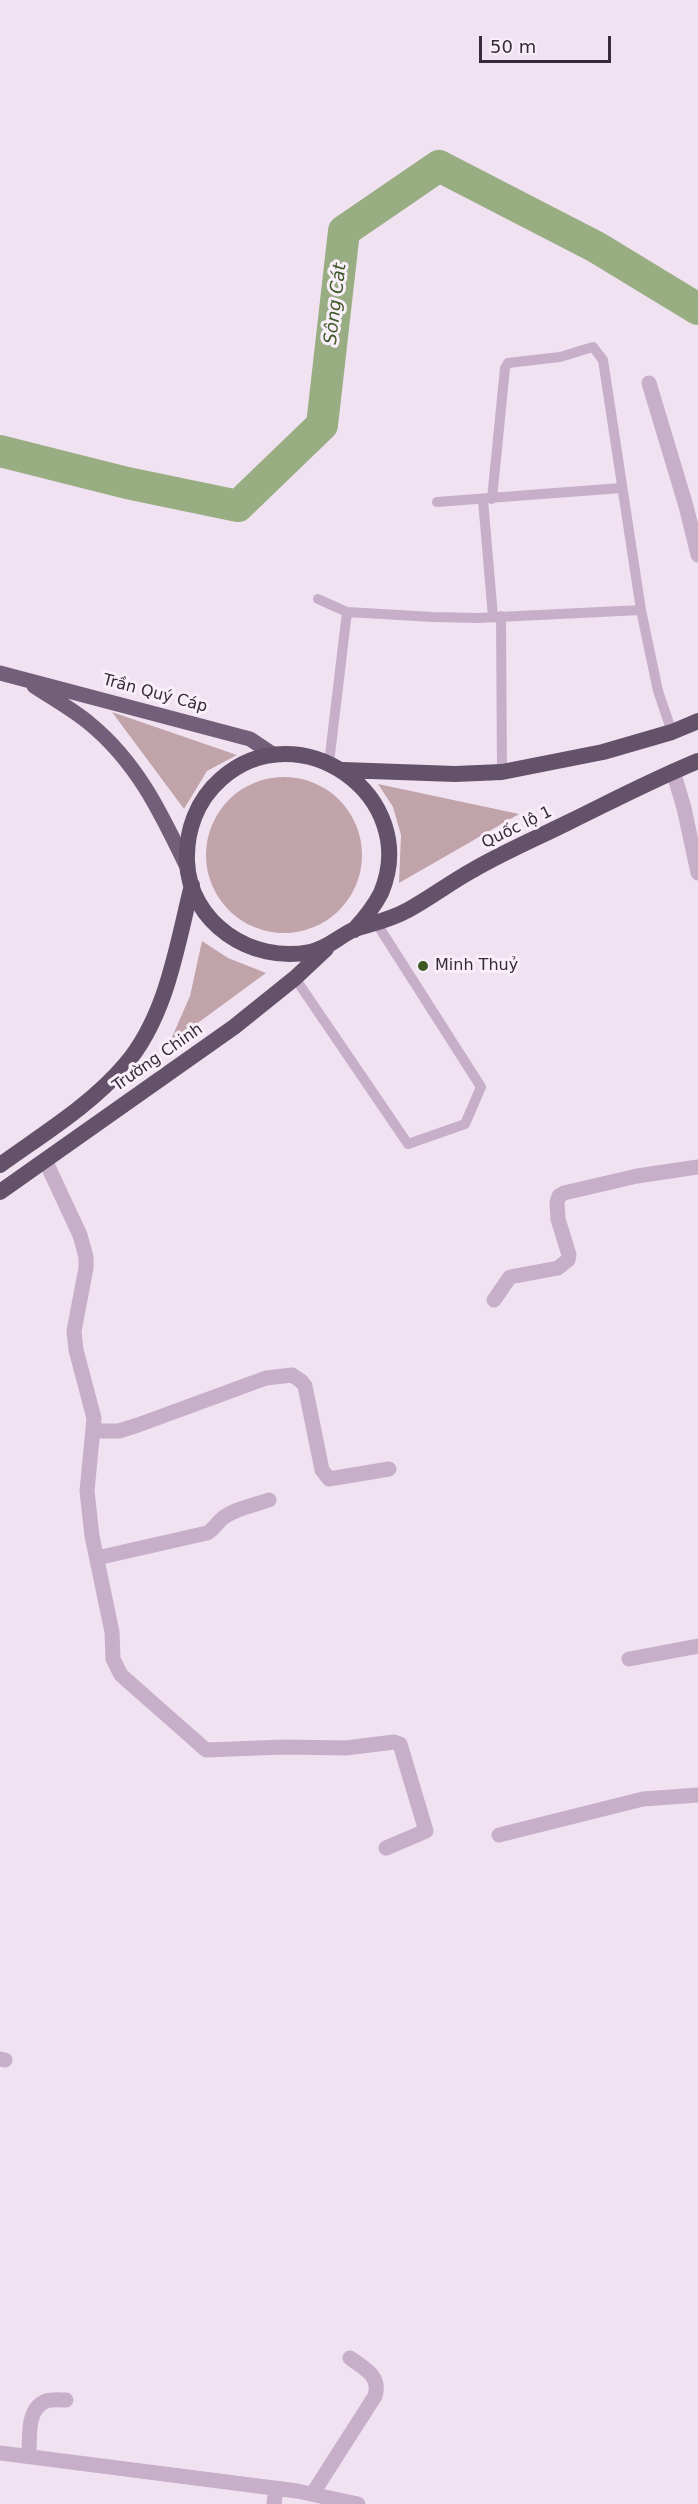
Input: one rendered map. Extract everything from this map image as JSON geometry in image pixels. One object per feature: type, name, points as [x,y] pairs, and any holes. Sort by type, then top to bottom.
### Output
[{"type":"highway","points":[[336,766],[361,785],[375,803],[384,825],[388,847],[387,870],[381,893],[369,913],[354,930],[330,945],[312,951],[274,954],[239,942],[210,918],[192,885],[187,848],[190,828],[207,793],[221,779],[255,759],[274,755],[302,755],[336,766],[455,774],[502,772],[603,752],[698,722]]},
{"type":"highway","name":"Quốc lộ 1","points":[[354,930],[376,924],[408,910],[473,870],[673,771],[698,761]]},
{"type":"highway","name":"Trường Chinh","points":[[0,1165],[81,1105],[116,1074],[137,1048],[152,1022],[168,979],[192,885]]},
{"type":"highway","name":"Trường Chinh","points":[[0,1192],[234,1027],[295,978],[330,945]]},
{"type":"main road","name":"Trần Quý Cáp","points":[[0,673],[250,739],[274,755]]},
{"type":"main road","name":"Trần Quý Cáp","points":[[22,678],[89,723],[118,751],[154,799],[188,867]]},
{"type":"street","points":[[649,383],[692,505],[698,555]]},
{"type":"street","points":[[673,771],[684,808],[698,873]]},
{"type":"street","points":[[45,1160],[80,1235],[86,1257],[86,1269],[74,1331],[76,1350],[94,1418],[87,1491],[97,1558],[112,1632],[113,1659],[116,1668],[201,1748],[217,1751],[285,1747],[325,1749],[378,1742],[400,1744],[426,1831],[386,1848]]},
{"type":"street","points":[[494,1300],[510,1277],[558,1268],[568,1260],[557,1208],[559,1196],[637,1176],[698,1167]]},
{"type":"street","points":[[94,1431],[119,1431],[238,1387],[282,1375],[292,1375],[304,1386],[322,1470],[329,1479],[389,1469]]},
{"type":"street","points":[[97,1558],[207,1533],[214,1530],[220,1520],[227,1515],[269,1500]]},
{"type":"street","points":[[629,1659],[698,1646]]},
{"type":"street","points":[[499,1835],[643,1799],[698,1796]]},
{"type":"street","points":[[312,2493],[375,2396],[377,2387],[374,2376],[350,2358]]},
{"type":"street","points":[[29,2455],[32,2416],[37,2407],[46,2401],[66,2400]]},
{"type":"street","points":[[0,2453],[29,2455],[275,2496],[312,2493],[358,2504]]},
{"type":"lane","points":[[502,772],[497,617],[488,499],[508,363],[560,357],[593,347],[603,360],[641,610],[658,691],[672,732]]},
{"type":"lane","points":[[437,502],[621,488]]},
{"type":"lane","points":[[318,599],[347,612],[433,617],[497,617],[641,610]]},
{"type":"lane","points":[[336,766],[347,612]]},
{"type":"lane","points":[[295,978],[408,1144],[465,1124],[481,1087],[376,924]]},
{"type":"shaded area","points":[[112,712],[237,755],[207,771],[184,809]]},
{"type":"shaded area","points":[[284,777],[299,778],[314,783],[339,800],[356,825],[361,840],[361,870],[356,885],[339,910],[314,927],[299,932],[284,933],[269,932],[254,927],[229,910],[212,885],[207,870],[206,855],[207,840],[212,825],[229,800],[254,783],[269,778]]},
{"type":"shaded area","points":[[378,784],[519,814],[399,883],[401,835],[393,807]]},
{"type":"shaded area","points":[[202,941],[228,958],[266,973],[169,1044],[190,996]]},
{"type":"waterway","name":"Sông Cát","points":[[0,451],[127,483],[238,506],[322,425],[344,231],[439,166],[596,247],[698,309]]},
{"type":"place","name":"Minh Thuỷ","points":[[423,966]]}]
